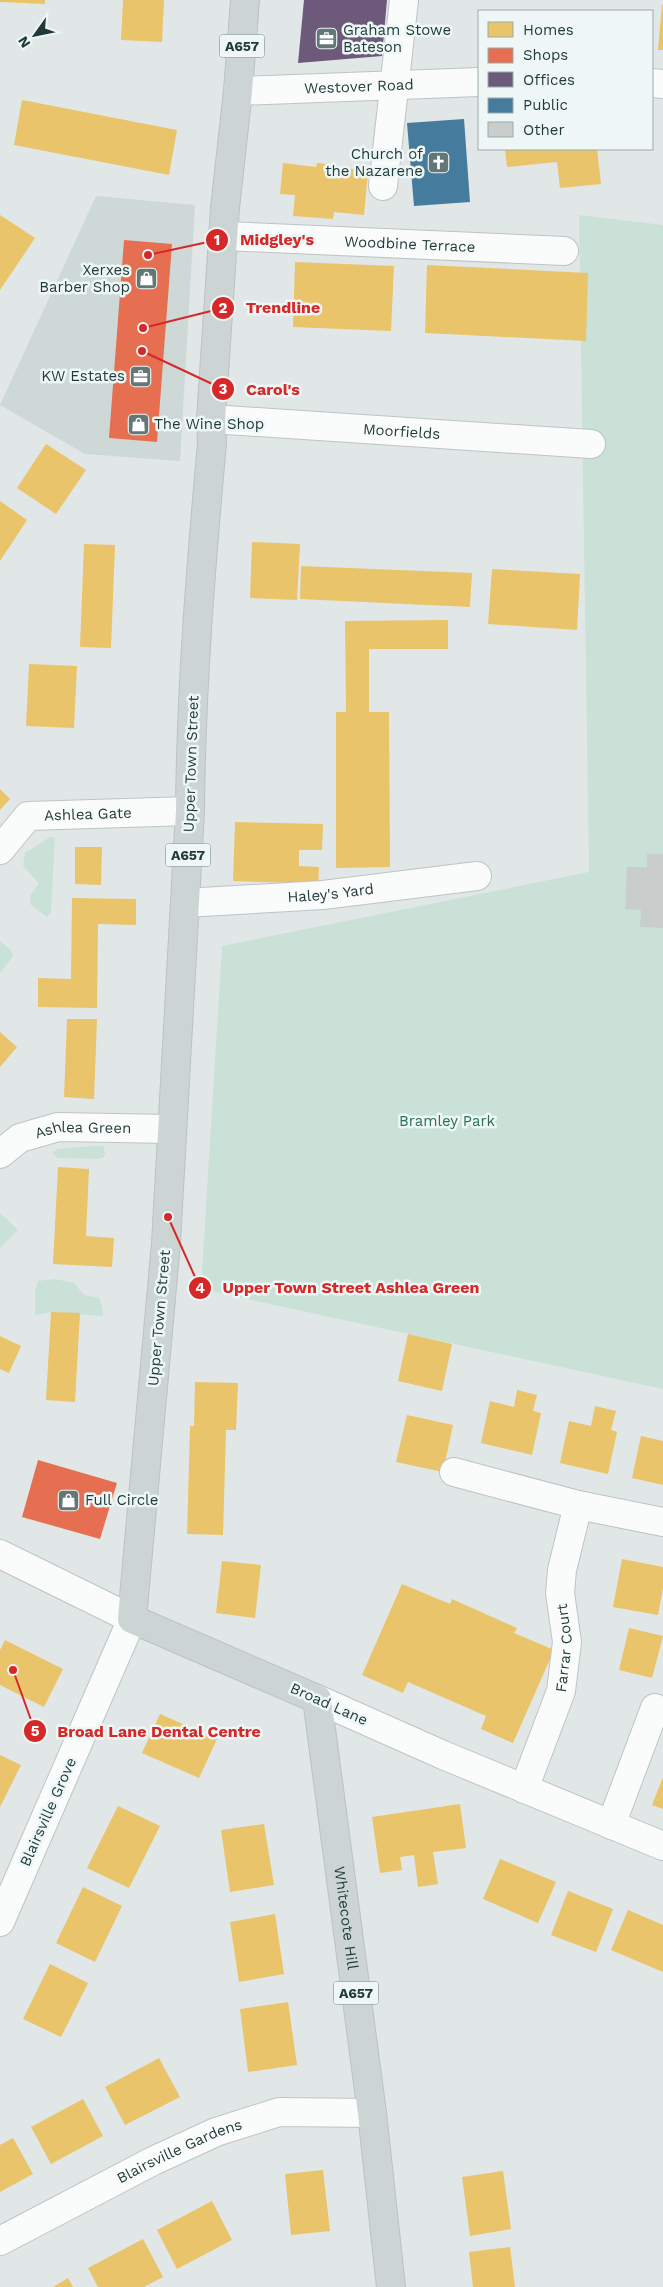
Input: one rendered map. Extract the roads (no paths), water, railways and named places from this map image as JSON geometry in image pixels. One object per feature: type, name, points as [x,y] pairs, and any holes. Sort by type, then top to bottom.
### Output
[{"type":"main road","name":"Upper Town Street","points":[[132,1619],[166,1243],[190,811],[191,741],[212,443],[211,419],[226,208],[245,0]]},
{"type":"main road","name":"Broad Lane","points":[[132,1619],[317,1699]]},
{"type":"main road","name":"Whitecote Hill","points":[[317,1699],[372,2113],[391,2287]]},
{"type":"street","points":[[383,186],[404,0]]},
{"type":"street","name":"Westover Road","points":[[238,91],[478,82]]},
{"type":"street","name":"Woodbine Terrace","points":[[225,236],[564,251]]},
{"type":"street","name":"Moorfields","points":[[211,419],[591,444]]},
{"type":"street","name":"Ashlea Gate","points":[[0,850],[28,816],[190,811]]},
{"type":"street","name":"Haley's Yard","points":[[185,903],[323,895],[477,876]]},
{"type":"street","name":"Ashlea Green","points":[[0,1154],[20,1138],[58,1126],[172,1129]]},
{"type":"street","points":[[454,1472],[578,1505],[663,1522]]},
{"type":"street","name":"Farrar Court","points":[[524,1789],[561,1691],[567,1642],[560,1593],[562,1570],[578,1505]]},
{"type":"street","name":"Broad Lane","points":[[0,1554],[132,1619]]},
{"type":"street","name":"Blairsville Grove","points":[[0,1922],[132,1619]]},
{"type":"street","name":"Broad Lane","points":[[317,1699],[524,1789],[663,1846]]},
{"type":"street","points":[[610,1824],[656,1708]]},
{"type":"street","name":"Blairsville Gardens","points":[[0,2241],[153,2161],[216,2132],[279,2112],[372,2113]]},
{"type":"place","name":"Graham Stowe Bateson","points":[[327,39]]},
{"type":"place","name":"Church of the Nazarene","points":[[439,163]]},
{"type":"place","name":"Midgley's","points":[[148,255]]},
{"type":"place","name":"Xerxes Barber Shop","points":[[146,279]]},
{"type":"place","name":"Trendline","points":[[143,328]]},
{"type":"place","name":"Carol's","points":[[142,351]]},
{"type":"place","name":"KW Estates","points":[[141,376]]},
{"type":"place","name":"The Wine Shop","points":[[138,424]]},
{"type":"place","name":"Upper Town Street Ashlea Green","points":[[168,1217]]},
{"type":"place","name":"Full Circle","points":[[69,1500]]},
{"type":"place","name":"Broad Lane Dental Centre","points":[[13,1670]]},
{"type":"park label","name":"Bramley Park","points":[[447,1121]]}]
